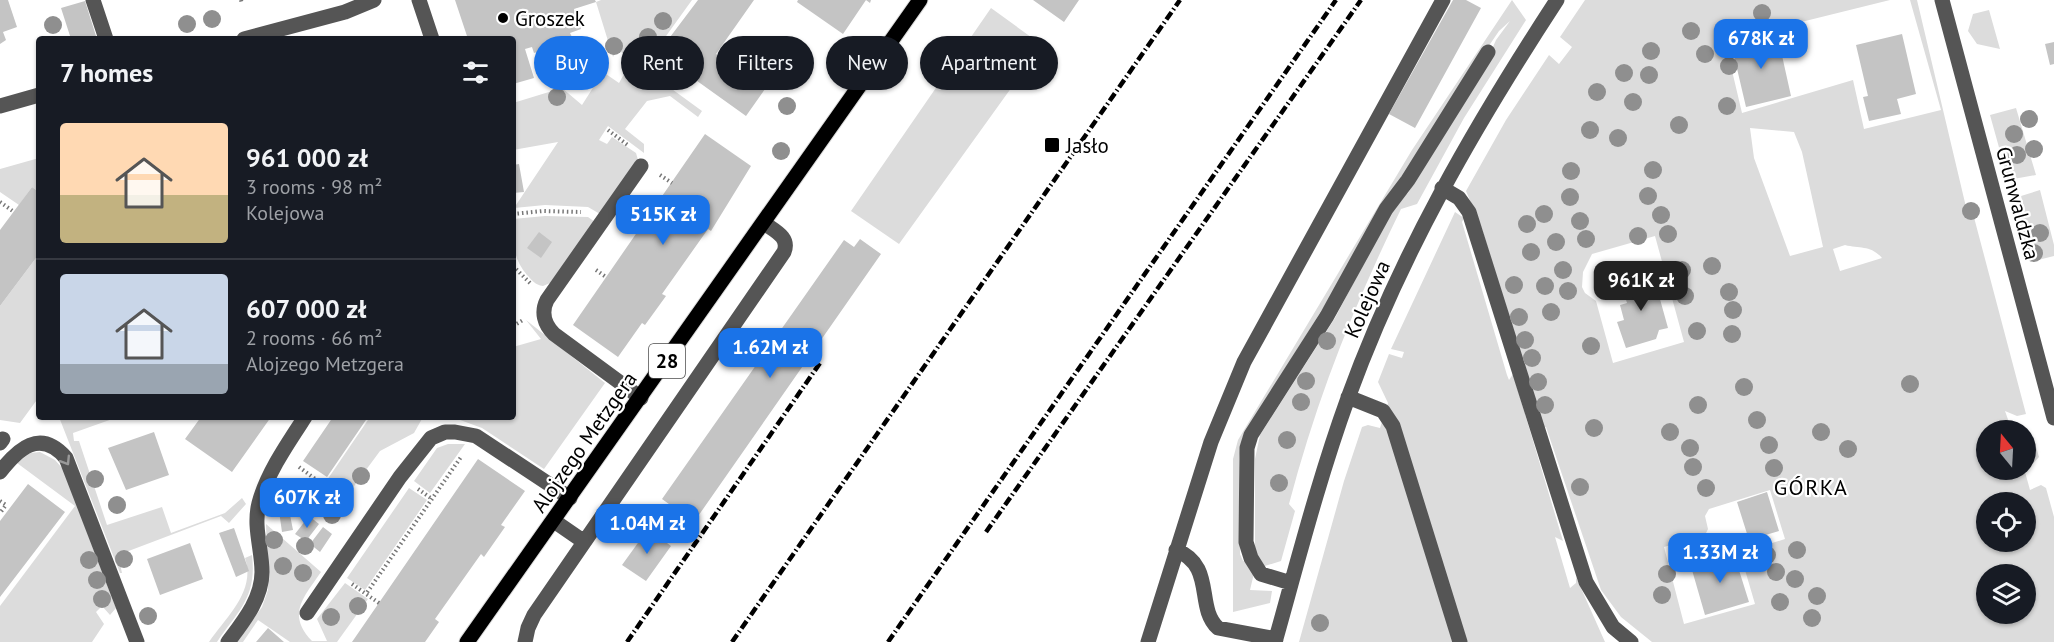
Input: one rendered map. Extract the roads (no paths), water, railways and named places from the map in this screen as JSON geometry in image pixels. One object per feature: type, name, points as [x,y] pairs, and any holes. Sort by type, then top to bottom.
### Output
[{"type":"main road","name":"Alojzego Metzgera","points":[[467,642],[920,0]]},
{"type":"street","points":[[93,0],[105,36]]},
{"type":"street","points":[[276,35],[374,0]]},
{"type":"street","points":[[419,0],[431,36]]},
{"type":"street","points":[[1148,642],[1211,442],[1244,362],[1443,0]]},
{"type":"street","name":"Grunwaldzka","points":[[1942,0],[2054,418]]},
{"type":"street","name":"Kolejowa","points":[[1276,641],[1313,504],[1348,397],[1388,300],[1472,132],[1551,2]]},
{"type":"street","points":[[1291,584],[1261,574],[1247,549],[1247,448],[1251,435],[1327,316],[1386,209],[1408,180],[1488,52]]},
{"type":"street","points":[[0,106],[36,96]]},
{"type":"street","points":[[641,166],[547,300],[544,315],[547,325],[554,334],[641,398]]},
{"type":"street","points":[[1442,188],[1459,198],[1469,212],[1586,582],[1613,627],[1631,642]]},
{"type":"street","points":[[525,642],[534,615],[583,541],[784,252],[786,245],[784,239],[764,223]]},
{"type":"street","points":[[1348,397],[1383,411],[1393,426],[1460,642]]},
{"type":"street","points":[[228,642],[249,612],[260,590],[262,572],[256,529],[258,512],[267,485],[303,420]]},
{"type":"street","points":[[307,613],[371,519],[431,438],[444,432],[476,436],[570,498]]},
{"type":"street","points":[[0,472],[16,452],[27,445],[46,446],[66,458],[137,642]]},
{"type":"street","points":[[554,521],[583,541]]},
{"type":"street","points":[[1176,550],[1187,556],[1199,571],[1214,625],[1222,630],[1276,641]]},
{"type":"railway","points":[[732,642],[1180,0]]},
{"type":"railway","points":[[888,642],[1336,0]]},
{"type":"railway","points":[[986,532],[1361,0]]},
{"type":"railway","points":[[627,642],[820,363]]},
{"type":"place","name":"Groszek","points":[[503,18]]},
{"type":"place","name":"Jasło","points":[[1052,145]]},
{"type":"district","name":"GÓRKA","points":[[1811,487]]}]
